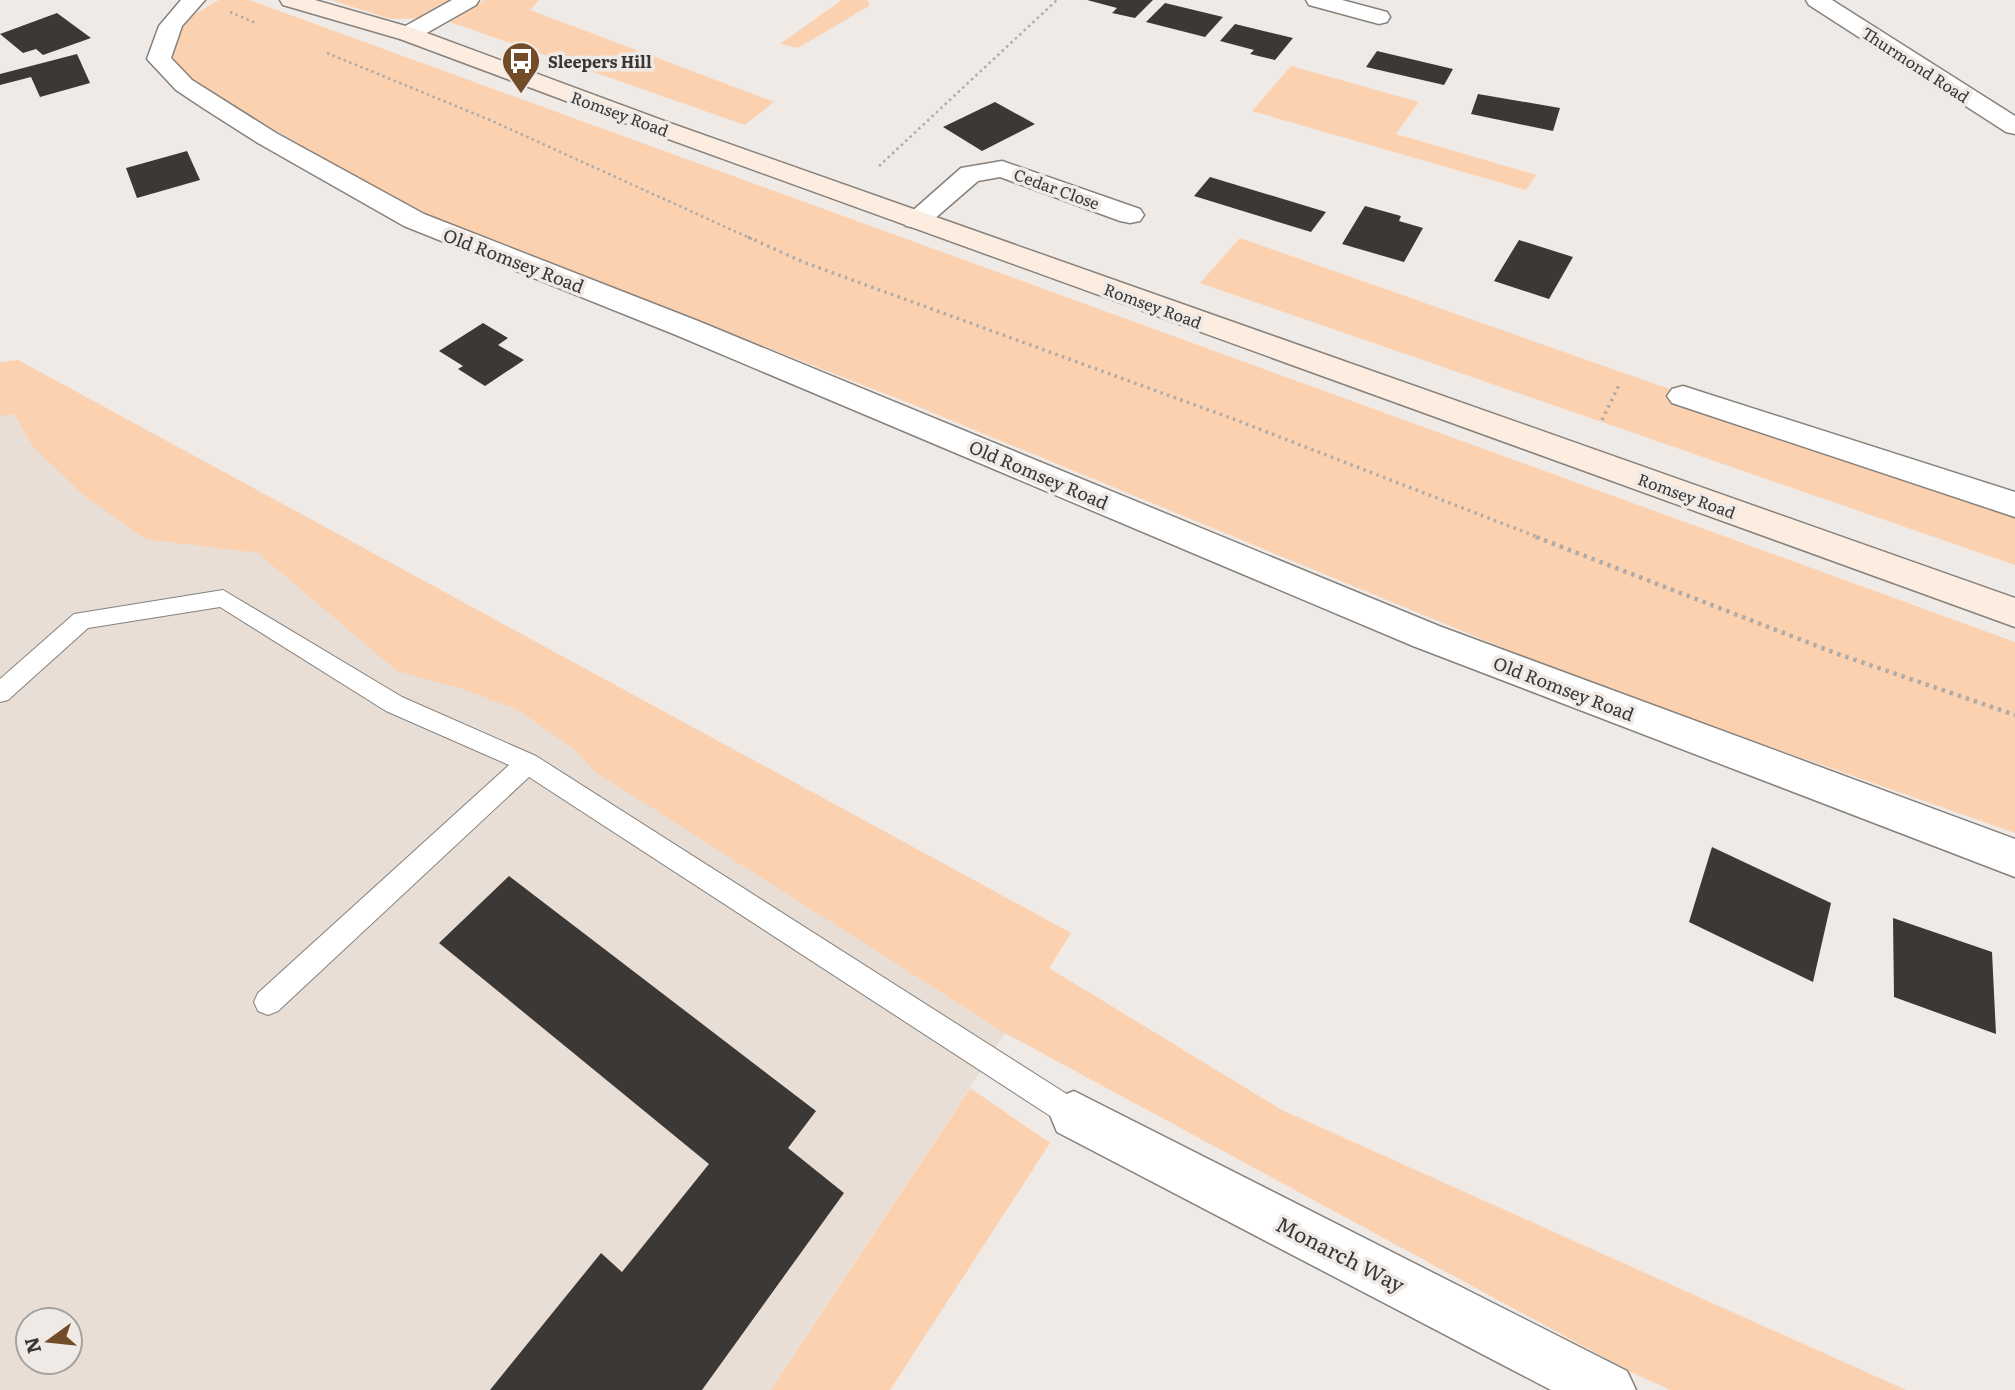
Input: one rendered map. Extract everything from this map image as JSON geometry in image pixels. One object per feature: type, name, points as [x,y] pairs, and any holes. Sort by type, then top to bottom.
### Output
[{"type":"main road","name":"Romsey Road","points":[[291,0],[408,34],[916,220],[2015,613]]},
{"type":"street","name":"Old Romsey Road","points":[[194,0],[176,17],[161,46],[159,59],[168,71],[184,85],[267,138],[414,220],[700,333],[1426,636],[2015,858]]},
{"type":"street","points":[[408,34],[468,0]]},
{"type":"street","points":[[1317,0],[1379,17]]},
{"type":"street","name":"Thurmond Road","points":[[1817,0],[2015,127]]},
{"type":"street","name":"Cedar Close","points":[[916,220],[970,174],[1002,169],[1130,215]]},
{"type":"street","points":[[1683,396],[2015,505]]},
{"type":"street","name":"Monarch Way","points":[[1074,1115],[1608,1390]]},
{"type":"lane","points":[[0,693],[82,620],[223,598],[394,704],[528,763],[1074,1115]]},
{"type":"lane","points":[[268,1002],[528,763]]},
{"type":"path","points":[[847,195],[1057,0]]},
{"type":"path","points":[[226,10],[263,26]]},
{"type":"path","points":[[326,52],[489,120],[803,262],[1249,425],[1838,654],[2015,715]]},
{"type":"shaded area","points":[[219,0],[249,0],[2015,642],[2015,833],[1581,680],[914,405],[398,203],[178,73],[172,49],[188,18]]},
{"type":"shaded area","points":[[331,0],[456,0],[427,18],[390,19]]},
{"type":"shaded area","points":[[485,0],[539,0],[530,10],[774,102],[745,125],[447,21]]},
{"type":"shaded area","points":[[842,0],[868,0],[869,6],[798,48],[780,44]]},
{"type":"shaded area","points":[[1291,66],[1419,102],[1396,134],[1536,175],[1526,190],[1252,111]]},
{"type":"shaded area","points":[[1240,238],[1658,385],[2015,501],[2015,565],[1200,283]]},
{"type":"shaded area","points":[[18,360],[1071,933],[771,1390],[0,1390],[0,367]]},
{"type":"shaded area","points":[[18,360],[1071,933],[1049,968],[1282,1110],[1906,1390],[1670,1390],[1631,1372],[1005,1033],[594,771],[575,750],[518,710],[465,690],[397,671],[258,553],[145,539],[82,494],[32,445],[14,414],[0,416],[0,362]]},
{"type":"shaded area","points":[[970,1088],[1050,1143],[890,1390],[771,1390]]},
{"type":"building","points":[[1087,0],[1153,0],[1135,18],[1112,13],[1117,8]]},
{"type":"building","points":[[1165,3],[1223,17],[1205,37],[1146,22]]},
{"type":"building","points":[[57,13],[91,38],[43,55],[36,49],[23,53],[0,34]]},
{"type":"building","points":[[1235,24],[1293,38],[1275,60],[1250,54],[1254,50],[1220,41]]},
{"type":"building","points":[[1377,51],[1453,69],[1444,85],[1366,67]]},
{"type":"building","points":[[77,54],[90,83],[40,97],[31,77],[0,85],[0,74]]},
{"type":"building","points":[[1478,94],[1560,108],[1553,131],[1471,114]]},
{"type":"building","points":[[995,102],[1035,124],[982,151],[943,127]]},
{"type":"building","points":[[187,151],[200,180],[137,198],[126,168]]},
{"type":"building","points":[[1210,177],[1326,212],[1311,232],[1194,196]]},
{"type":"building","points":[[1365,206],[1401,216],[1399,221],[1423,228],[1404,262],[1342,244]]},
{"type":"building","points":[[1519,240],[1573,257],[1549,299],[1494,281]]},
{"type":"building","points":[[483,323],[508,338],[498,345],[524,360],[485,386],[458,369],[463,366],[439,351]]},
{"type":"building","points":[[1712,847],[1831,903],[1813,982],[1689,922]]},
{"type":"building","points":[[509,876],[816,1111],[788,1148],[844,1193],[702,1390],[490,1390],[601,1253],[622,1272],[709,1164],[439,943]]},
{"type":"building","points":[[1893,918],[1992,952],[1996,1034],[1894,997]]},
{"type":"place","name":"Sleepers Hill","points":[[521,95]]}]
